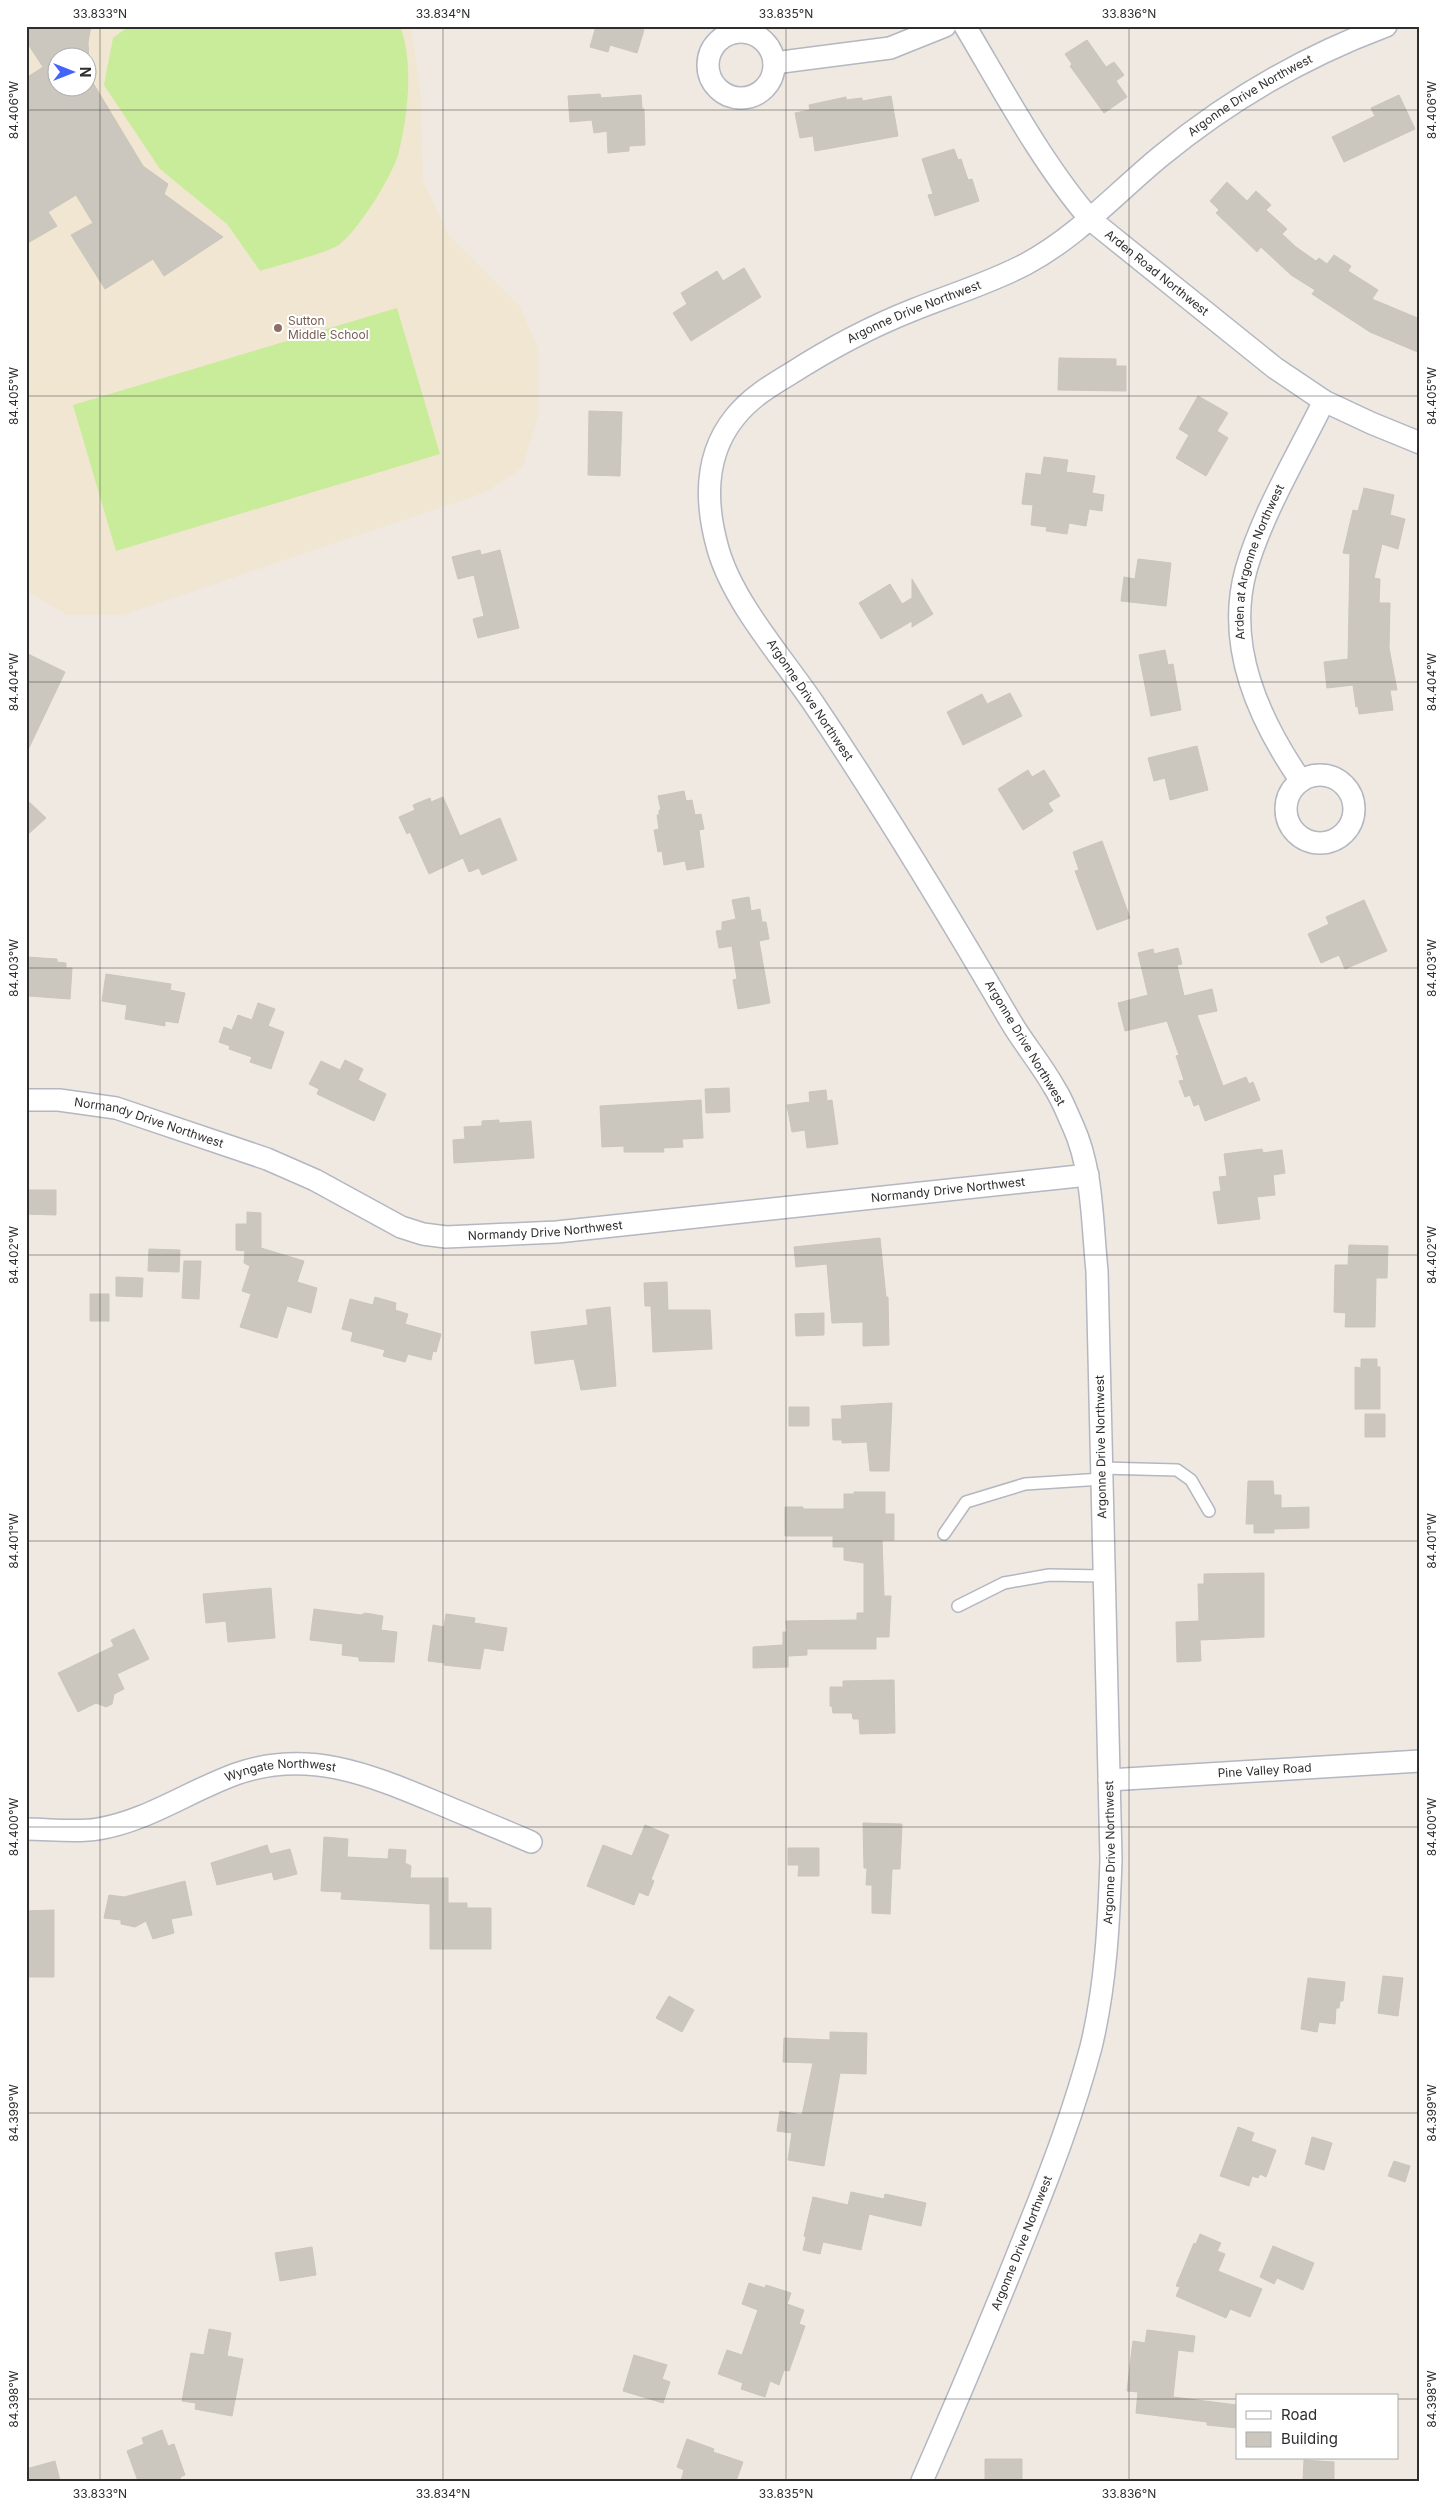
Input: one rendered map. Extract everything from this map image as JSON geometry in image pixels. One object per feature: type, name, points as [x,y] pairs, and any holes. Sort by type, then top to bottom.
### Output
[{"type":"street","points":[[774,63],[890,48],[944,26]]},
{"type":"street","name":"Arden Road Northwest","points":[[965,26],[1016,113],[1078,205],[1091,220],[1275,368],[1324,401],[1371,424],[1420,443]]},
{"type":"street","name":"Argonne Drive Northwest","points":[[922,2481],[979,2353],[1064,2137],[1091,2045],[1102,1987],[1110,1920],[1111,1858],[1097,1271],[1088,1175],[1076,1132],[1055,1087],[1014,1026],[977,961],[906,847],[814,705],[733,587],[718,549],[710,491],[711,464],[718,443],[736,415],[758,394],[813,358],[865,330],[1028,263],[1060,244],[1091,220],[1170,148],[1199,125],[1252,89],[1307,59],[1386,26]]},
{"type":"street","name":"Arden at Argonne Northwest","points":[[1301,780],[1277,746],[1249,680],[1241,641],[1241,601],[1246,572],[1256,541],[1324,401]]},
{"type":"street","name":"Normandy Drive Northwest","points":[[26,1100],[59,1100],[116,1108],[267,1159],[315,1180],[401,1227],[423,1234],[446,1237],[557,1232],[1088,1175]]},
{"type":"street","name":"Pine Valley Road","points":[[1109,1780],[1420,1761]]},
{"type":"street","name":"Wyngate Northwest","points":[[26,1829],[97,1829],[131,1821],[236,1774],[270,1766],[303,1764],[341,1767],[373,1776],[532,1842]]},
{"type":"lane","points":[[944,1534],[966,1502],[1025,1484],[1102,1474],[1177,1470],[1191,1480],[1209,1512]]},
{"type":"lane","points":[[958,1606],[1004,1583],[1050,1575],[1104,1576]]},
{"type":"shaded area","name":"Sutton Middle School","points":[[26,26],[411,26],[421,99],[423,181],[448,234],[520,307],[538,348],[538,416],[522,468],[486,492],[122,615],[68,615],[26,591]]},
{"type":"green space","points":[[129,26],[400,26],[407,56],[408,73],[407,107],[402,140],[389,177],[374,202],[348,237],[340,244],[326,251],[260,271],[227,224],[160,169],[104,85],[113,38]]},
{"type":"green space","points":[[397,308],[440,454],[116,551],[73,405]]},
{"type":"building","points":[[26,26],[91,26],[88,48],[48,48],[48,98],[98,98],[98,91],[143,166],[168,184],[164,194],[223,237],[164,276],[153,259],[105,289],[71,235],[93,223],[76,195],[48,212],[57,226],[26,244],[26,78],[43,67],[26,41]]},
{"type":"building","points":[[596,26],[630,26],[644,30],[637,53],[610,45],[608,52],[590,47]]},
{"type":"building","points":[[1087,40],[1106,67],[1114,62],[1124,75],[1116,81],[1127,97],[1104,113],[1070,66],[1072,64],[1065,54]]},
{"type":"building","points":[[600,94],[601,98],[641,95],[642,109],[644,109],[645,145],[629,146],[629,151],[608,153],[607,131],[594,133],[592,120],[570,122],[568,96]]},
{"type":"building","points":[[1399,95],[1415,129],[1344,162],[1332,137],[1375,116],[1371,108]]},
{"type":"building","points":[[891,96],[898,136],[815,151],[813,136],[800,138],[795,113],[810,110],[809,105],[846,97],[846,100],[862,98],[862,101]]},
{"type":"building","points":[[954,149],[958,160],[961,159],[968,180],[972,179],[979,201],[935,216],[928,195],[933,194],[922,159]]},
{"type":"building","points":[[1227,182],[1247,201],[1256,191],[1271,205],[1266,210],[1287,229],[1282,234],[1296,247],[1316,261],[1319,258],[1327,264],[1334,255],[1351,266],[1348,271],[1378,290],[1372,299],[1420,319],[1420,353],[1370,332],[1312,294],[1315,290],[1291,275],[1261,247],[1257,252],[1216,213],[1219,210],[1210,201]]},
{"type":"building","points":[[744,268],[761,297],[691,341],[673,313],[687,304],[681,293],[717,271],[723,281]]},
{"type":"building","points":[[1059,358],[1116,359],[1116,366],[1126,366],[1126,391],[1058,390]]},
{"type":"building","points":[[1198,396],[1228,413],[1217,431],[1228,438],[1206,476],[1176,458],[1189,435],[1179,429]]},
{"type":"building","points":[[589,411],[622,412],[620,476],[588,475]]},
{"type":"building","points":[[1044,457],[1068,460],[1066,472],[1095,476],[1092,493],[1104,495],[1102,511],[1089,509],[1086,526],[1069,523],[1067,534],[1046,531],[1047,527],[1031,525],[1033,505],[1022,504],[1026,473],[1041,475]]},
{"type":"building","points":[[1364,488],[1394,495],[1390,515],[1405,519],[1398,549],[1382,544],[1374,578],[1380,579],[1379,603],[1390,603],[1389,648],[1397,690],[1390,690],[1393,710],[1359,714],[1358,706],[1356,707],[1353,685],[1327,688],[1324,662],[1348,659],[1350,554],[1343,553],[1353,510],[1358,511]]},
{"type":"building","points":[[480,550],[481,555],[500,550],[519,628],[478,638],[473,619],[484,616],[474,575],[458,579],[452,557]]},
{"type":"building","points":[[1138,559],[1171,563],[1166,606],[1121,601],[1124,577],[1135,579]]},
{"type":"building","points":[[912,579],[933,614],[912,627],[912,621],[881,639],[859,603],[890,584],[902,604],[912,598]]},
{"type":"building","points":[[1165,650],[1168,665],[1173,664],[1181,710],[1151,716],[1139,655]]},
{"type":"building","points":[[26,653],[65,672],[26,754]]},
{"type":"building","points":[[1010,693],[1022,716],[963,745],[947,712],[982,694],[987,704]]},
{"type":"building","points":[[1197,746],[1208,790],[1170,800],[1165,778],[1154,781],[1148,758]]},
{"type":"building","points":[[1028,770],[1032,777],[1044,770],[1060,796],[1048,803],[1053,811],[1023,830],[998,789]]},
{"type":"building","points":[[684,791],[686,801],[692,800],[695,815],[701,814],[704,829],[699,830],[704,867],[687,870],[685,861],[664,865],[662,851],[658,852],[654,830],[659,829],[657,815],[659,815],[659,810],[661,810],[658,796]]},
{"type":"building","points":[[443,797],[460,836],[500,818],[517,860],[482,875],[479,868],[469,872],[463,858],[429,874],[410,832],[407,834],[399,817],[415,810],[413,805],[430,798],[431,802]]},
{"type":"building","points":[[26,799],[46,818],[26,836]]},
{"type":"building","points":[[1102,841],[1130,918],[1097,930],[1075,871],[1079,870],[1073,852]]},
{"type":"building","points":[[749,897],[751,911],[760,909],[762,922],[766,922],[769,939],[759,941],[770,1003],[738,1009],[733,980],[737,979],[732,946],[719,948],[716,931],[722,930],[722,922],[736,919],[732,900]]},
{"type":"building","points":[[1364,900],[1387,951],[1345,969],[1339,955],[1321,963],[1308,934],[1329,924],[1326,917]]},
{"type":"building","points":[[1178,948],[1182,964],[1177,965],[1184,996],[1212,989],[1217,1011],[1197,1015],[1223,1086],[1246,1077],[1249,1084],[1253,1082],[1260,1100],[1205,1121],[1199,1104],[1194,1106],[1190,1095],[1185,1097],[1179,1081],[1184,1080],[1176,1056],[1179,1055],[1167,1021],[1125,1031],[1118,1003],[1148,995],[1138,953],[1153,949],[1154,954]]},
{"type":"building","points":[[26,957],[57,959],[57,962],[66,963],[66,968],[72,968],[70,999],[29,996],[26,993]]},
{"type":"building","points":[[106,974],[171,984],[170,990],[185,993],[178,1023],[165,1021],[165,1026],[125,1019],[127,1005],[102,1001]]},
{"type":"building","points":[[258,1003],[275,1009],[268,1026],[284,1032],[271,1069],[250,1062],[252,1057],[229,1049],[230,1046],[219,1042],[224,1027],[232,1030],[238,1015],[252,1020]]},
{"type":"building","points":[[345,1060],[363,1069],[358,1080],[386,1094],[374,1121],[317,1094],[319,1089],[309,1084],[321,1061],[340,1070]]},
{"type":"building","points":[[729,1088],[730,1112],[706,1113],[705,1089]]},
{"type":"building","points":[[826,1090],[827,1101],[832,1100],[838,1144],[807,1148],[805,1130],[792,1132],[787,1105],[810,1102],[809,1092]]},
{"type":"building","points":[[701,1100],[703,1138],[682,1139],[683,1147],[663,1148],[664,1152],[624,1152],[624,1146],[602,1147],[600,1106]]},
{"type":"building","points":[[499,1120],[499,1123],[531,1121],[534,1158],[454,1163],[453,1140],[465,1139],[464,1127],[482,1126],[482,1121]]},
{"type":"building","points":[[1262,1149],[1263,1153],[1282,1150],[1285,1173],[1273,1175],[1275,1195],[1257,1197],[1260,1219],[1218,1224],[1213,1192],[1221,1191],[1219,1177],[1227,1176],[1224,1154]]},
{"type":"building","points":[[26,1190],[56,1190],[56,1215],[26,1214]]},
{"type":"building","points":[[247,1212],[261,1213],[261,1248],[304,1261],[297,1282],[317,1288],[311,1313],[287,1306],[277,1338],[240,1327],[251,1294],[242,1291],[250,1266],[244,1263],[245,1251],[236,1250],[236,1224],[247,1224]]},
{"type":"building","points":[[880,1238],[886,1297],[888,1297],[889,1345],[863,1346],[863,1322],[832,1323],[827,1264],[796,1267],[794,1247]]},
{"type":"building","points":[[1349,1245],[1388,1246],[1387,1278],[1376,1278],[1375,1327],[1345,1327],[1346,1313],[1334,1312],[1335,1265],[1348,1265]]},
{"type":"building","points":[[149,1249],[180,1250],[179,1272],[148,1271]]},
{"type":"building","points":[[184,1261],[201,1261],[199,1299],[182,1298]]},
{"type":"building","points":[[116,1277],[143,1278],[142,1297],[116,1296]]},
{"type":"building","points":[[667,1282],[668,1310],[710,1310],[712,1349],[653,1352],[651,1306],[645,1306],[644,1283]]},
{"type":"building","points":[[90,1294],[109,1294],[109,1321],[90,1321]]},
{"type":"building","points":[[375,1297],[396,1303],[395,1310],[408,1314],[405,1324],[441,1334],[436,1352],[433,1351],[431,1360],[408,1354],[405,1362],[383,1356],[385,1350],[351,1341],[353,1332],[342,1329],[350,1299],[373,1305]]},
{"type":"building","points":[[610,1307],[616,1386],[581,1390],[574,1359],[535,1364],[531,1332],[588,1325],[586,1310]]},
{"type":"building","points":[[824,1313],[824,1335],[796,1336],[795,1314]]},
{"type":"building","points":[[1361,1359],[1377,1359],[1377,1367],[1380,1367],[1380,1409],[1355,1409],[1355,1367],[1361,1368]]},
{"type":"building","points":[[892,1403],[889,1471],[870,1471],[867,1442],[842,1443],[842,1440],[833,1440],[832,1419],[842,1419],[841,1406]]},
{"type":"building","points":[[789,1407],[809,1407],[809,1426],[789,1426]]},
{"type":"building","points":[[1365,1414],[1385,1414],[1385,1437],[1365,1437]]},
{"type":"building","points":[[1248,1481],[1273,1481],[1274,1495],[1281,1495],[1281,1508],[1309,1507],[1309,1528],[1274,1529],[1274,1533],[1254,1533],[1254,1524],[1246,1524]]},
{"type":"building","points":[[854,1492],[885,1492],[885,1514],[894,1514],[894,1540],[882,1540],[884,1596],[891,1596],[889,1637],[876,1637],[876,1649],[807,1649],[807,1655],[788,1656],[788,1667],[753,1668],[753,1647],[783,1645],[783,1632],[787,1632],[786,1621],[857,1620],[857,1613],[864,1613],[864,1563],[844,1560],[844,1547],[833,1547],[833,1536],[785,1536],[785,1507],[844,1509],[844,1494],[854,1494]]},
{"type":"building","points":[[1264,1573],[1264,1637],[1200,1640],[1201,1661],[1177,1662],[1176,1622],[1199,1621],[1198,1584],[1204,1584],[1204,1574]]},
{"type":"building","points":[[271,1588],[275,1638],[228,1642],[226,1621],[206,1623],[203,1594]]},
{"type":"building","points":[[314,1609],[383,1616],[381,1630],[397,1632],[394,1662],[359,1661],[359,1657],[342,1655],[343,1644],[310,1640]]},
{"type":"building","points":[[446,1614],[475,1618],[474,1623],[507,1628],[503,1651],[484,1648],[480,1669],[444,1665],[445,1663],[428,1661],[433,1625],[444,1627]]},
{"type":"building","points":[[134,1629],[149,1659],[117,1674],[124,1689],[114,1694],[112,1704],[106,1707],[96,1703],[78,1712],[58,1673],[114,1646],[111,1640]]},
{"type":"building","points":[[894,1680],[895,1733],[860,1734],[859,1719],[853,1719],[852,1713],[833,1713],[832,1706],[830,1706],[830,1687],[843,1687],[843,1681]]},
{"type":"building","points":[[863,1823],[902,1824],[900,1869],[892,1869],[890,1914],[872,1913],[872,1885],[866,1885],[867,1868],[864,1868]]},
{"type":"building","points":[[645,1825],[669,1835],[651,1879],[654,1881],[648,1896],[639,1892],[634,1905],[587,1886],[603,1845],[632,1856]]},
{"type":"building","points":[[324,1837],[348,1839],[347,1857],[388,1859],[389,1849],[406,1850],[405,1863],[411,1866],[410,1878],[448,1878],[448,1903],[467,1903],[467,1908],[491,1908],[491,1949],[430,1949],[430,1904],[341,1899],[342,1892],[321,1891]]},
{"type":"building","points":[[267,1845],[270,1854],[290,1849],[297,1874],[274,1880],[272,1872],[217,1885],[211,1863]]},
{"type":"building","points":[[788,1848],[819,1848],[819,1876],[798,1876],[799,1865],[788,1865]]},
{"type":"building","points":[[185,1881],[192,1915],[171,1919],[174,1933],[153,1939],[146,1921],[135,1927],[121,1924],[121,1920],[104,1918],[109,1895],[124,1897]]},
{"type":"building","points":[[54,1910],[54,1977],[28,1977],[26,1911]]},
{"type":"building","points":[[1383,1976],[1403,1978],[1398,2016],[1378,2013]]},
{"type":"building","points":[[1308,1978],[1345,1982],[1343,2001],[1340,2001],[1339,2008],[1336,2008],[1335,2024],[1319,2022],[1317,2032],[1301,2029]]},
{"type":"building","points":[[669,1996],[694,2010],[682,2032],[656,2018]]},
{"type":"building","points":[[830,2032],[867,2033],[866,2074],[840,2073],[824,2166],[788,2160],[792,2133],[777,2131],[780,2111],[802,2115],[813,2063],[783,2062],[784,2038],[830,2040]]},
{"type":"building","points":[[1238,2127],[1254,2133],[1251,2141],[1276,2150],[1266,2177],[1260,2174],[1258,2178],[1252,2176],[1249,2186],[1220,2176]]},
{"type":"building","points":[[1312,2137],[1332,2143],[1324,2170],[1305,2164]]},
{"type":"building","points":[[1394,2161],[1410,2166],[1405,2182],[1388,2176]]},
{"type":"building","points":[[851,2192],[884,2199],[885,2194],[926,2203],[921,2226],[869,2214],[861,2250],[823,2242],[820,2254],[803,2250],[806,2237],[804,2236],[813,2197],[848,2205]]},
{"type":"building","points":[[1200,2234],[1221,2243],[1217,2251],[1225,2254],[1218,2271],[1262,2289],[1250,2317],[1230,2309],[1226,2318],[1176,2296],[1180,2287],[1176,2286],[1194,2243],[1196,2244]]},
{"type":"building","points":[[1273,2246],[1314,2263],[1303,2290],[1277,2278],[1274,2284],[1260,2277]]},
{"type":"building","points":[[312,2247],[316,2275],[280,2281],[275,2253]]},
{"type":"building","points":[[749,2283],[765,2288],[766,2285],[791,2293],[787,2304],[804,2310],[799,2324],[805,2326],[789,2371],[784,2370],[779,2385],[770,2381],[765,2397],[741,2389],[743,2383],[718,2374],[727,2350],[742,2355],[758,2310],[742,2304]]},
{"type":"building","points":[[209,2329],[231,2333],[227,2356],[243,2359],[232,2416],[195,2409],[196,2403],[182,2401],[191,2353],[204,2355]]},
{"type":"building","points":[[1147,2330],[1195,2336],[1193,2352],[1178,2350],[1173,2397],[1236,2405],[1236,2428],[1207,2425],[1207,2422],[1136,2413],[1138,2392],[1127,2391],[1133,2341],[1145,2343]]},
{"type":"building","points":[[634,2355],[667,2365],[662,2379],[670,2382],[663,2403],[623,2391]]},
{"type":"building","points":[[162,2430],[168,2446],[174,2444],[185,2475],[180,2477],[181,2481],[138,2481],[127,2451],[144,2444],[142,2438]]},
{"type":"building","points":[[687,2439],[714,2449],[713,2452],[743,2462],[736,2481],[681,2481],[684,2470],[677,2467]]},
{"type":"building","points":[[985,2459],[1022,2459],[1022,2481],[985,2481]]},
{"type":"building","points":[[1304,2460],[1334,2462],[1334,2481],[1303,2481]]},
{"type":"building","points":[[55,2461],[60,2481],[26,2481],[26,2469]]},
{"type":"place","name":"Sutton Middle School","points":[[278,328]]}]
